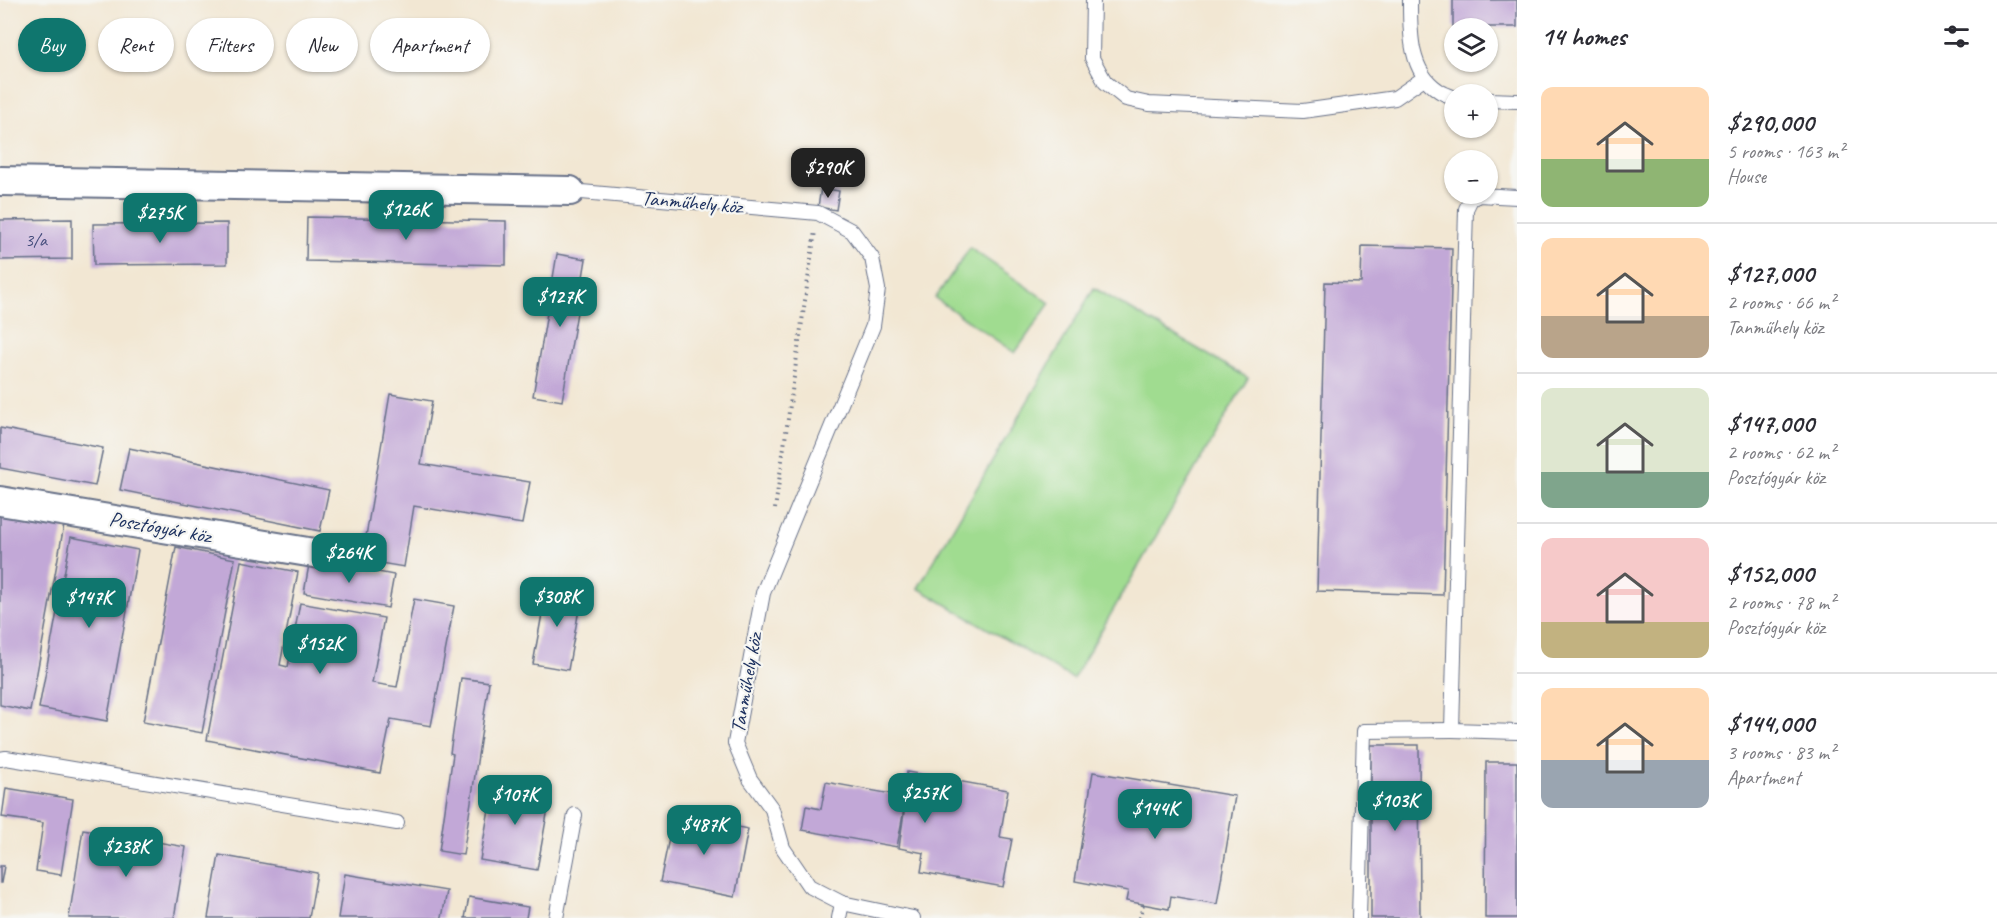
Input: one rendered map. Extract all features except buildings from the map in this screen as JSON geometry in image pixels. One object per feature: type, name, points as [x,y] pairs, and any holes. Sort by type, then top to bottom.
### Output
[{"type":"street","name":"Tanműhely köz","points":[[0,181],[570,191]]},
{"type":"street","name":"Posztógyár köz","points":[[0,501],[320,554]]},
{"type":"lane","points":[[1093,0],[1092,58],[1105,82],[1126,99],[1149,104],[1303,111],[1395,98],[1424,78]]},
{"type":"lane","points":[[1410,0],[1413,53],[1424,78],[1444,93]]},
{"type":"lane","points":[[1498,100],[1517,101]]},
{"type":"lane","name":"Tanműhely köz","points":[[570,191],[818,213],[852,231],[872,258],[878,290],[873,326],[763,592],[735,743],[750,779],[772,809],[783,848],[809,886],[842,903],[913,918]]},
{"type":"lane","points":[[1452,730],[1466,209],[1471,199],[1479,195],[1517,197]]},
{"type":"lane","points":[[1359,918],[1364,731],[1517,732]]},
{"type":"lane","points":[[0,759],[6,758],[397,823]]},
{"type":"lane","points":[[555,918],[575,815]]},
{"type":"lane","points":[[839,918],[842,903]]},
{"type":"path","points":[[775,510],[818,213]]},
{"type":"path","points":[[1140,918],[1143,904]]},
{"type":"green space","points":[[970,248],[1050,303],[1015,353],[935,298]]},
{"type":"green space","points":[[1094,288],[1248,378],[1073,679],[918,588]]}]
